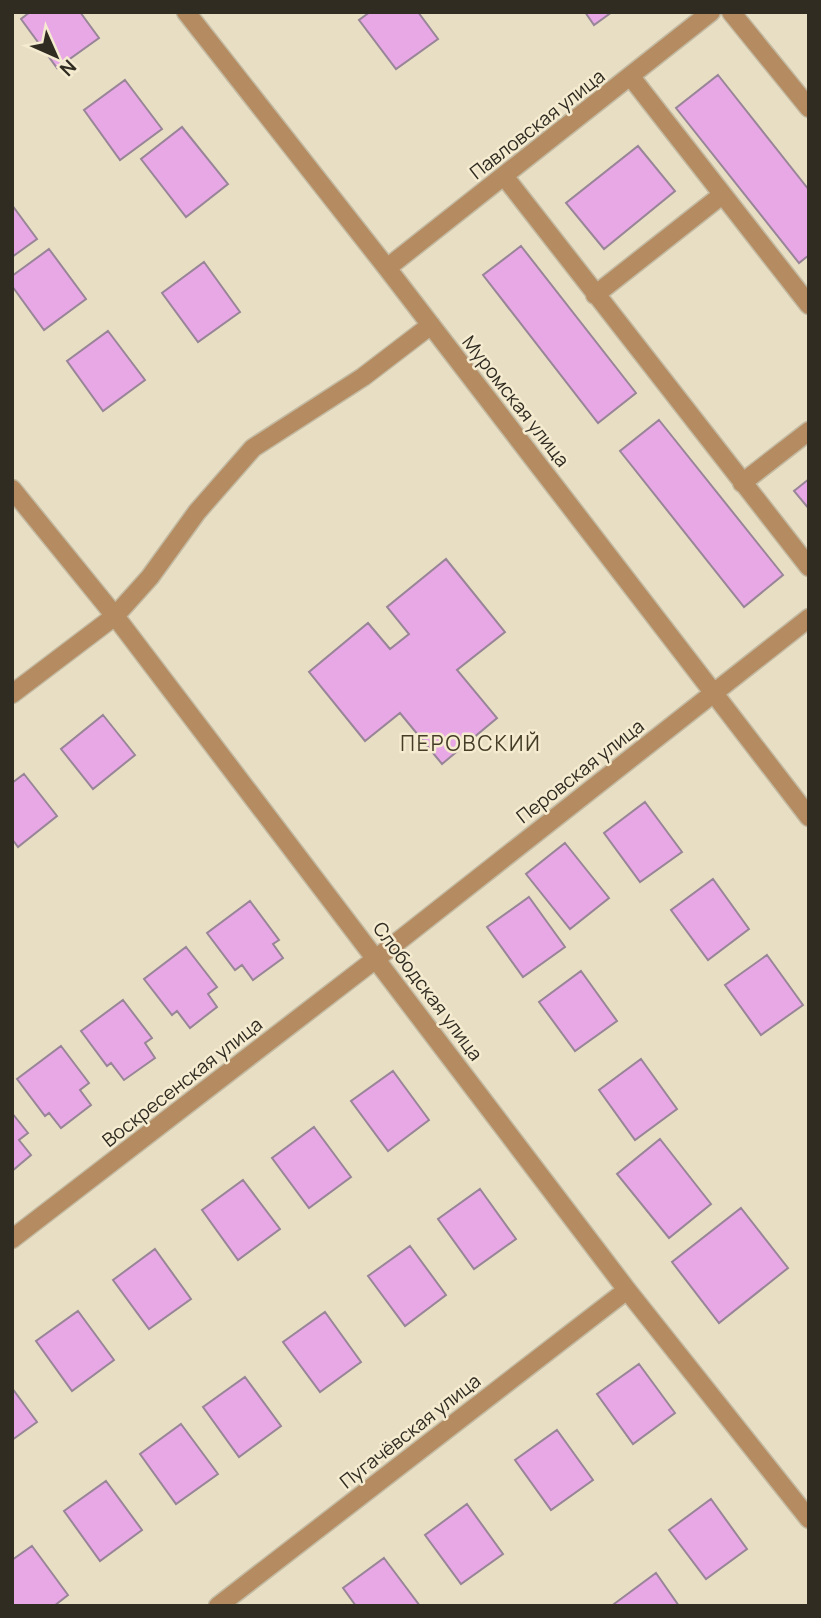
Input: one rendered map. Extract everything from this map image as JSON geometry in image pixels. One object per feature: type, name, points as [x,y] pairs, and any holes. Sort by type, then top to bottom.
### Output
[{"type":"street","name":"Муромская улица","points":[[186,12],[387,268],[809,817]]},
{"type":"street","name":"Павловская улица","points":[[387,268],[711,12]]},
{"type":"street","points":[[732,12],[809,108]]},
{"type":"street","points":[[631,77],[809,305]]},
{"type":"street","points":[[504,176],[809,567]]},
{"type":"street","points":[[595,295],[722,195]]},
{"type":"street","points":[[12,694],[115,616],[150,577],[197,512],[253,448],[363,377],[431,325]]},
{"type":"street","points":[[742,483],[809,431]]},
{"type":"street","name":"Слободская улица","points":[[12,489],[115,616],[628,1290],[809,1519]]},
{"type":"street","name":"Перовская улица","points":[[377,958],[809,618]]},
{"type":"street","name":"Воскресенская улица","points":[[12,1239],[377,958]]},
{"type":"street","name":"Пугачёвская улица","points":[[218,1606],[628,1290]]},
{"type":"building","points":[[30,12],[80,12],[99,38],[57,68],[21,19]]},
{"type":"building","points":[[370,12],[418,12],[438,39],[396,69],[359,20]]},
{"type":"building","points":[[585,12],[612,12],[594,25]]},
{"type":"building","points":[[718,75],[809,190],[809,255],[799,263],[676,108]]},
{"type":"building","points":[[125,80],[162,129],[120,160],[84,110]]},
{"type":"building","points":[[182,127],[228,184],[186,217],[141,159]]},
{"type":"building","points":[[638,146],[675,191],[604,249],[566,203]]},
{"type":"building","points":[[12,205],[37,239],[12,257]]},
{"type":"building","points":[[521,246],[636,393],[598,423],[483,275]]},
{"type":"building","points":[[49,249],[86,299],[44,330],[12,286],[12,276]]},
{"type":"building","points":[[204,262],[240,312],[198,342],[162,293]]},
{"type":"building","points":[[108,331],[145,380],[103,411],[67,361]]},
{"type":"building","points":[[659,420],[783,575],[744,607],[620,451]]},
{"type":"building","points":[[809,479],[809,509],[794,491]]},
{"type":"building","points":[[446,559],[505,632],[457,670],[497,718],[442,764],[400,713],[365,741],[309,672],[368,623],[390,649],[409,634],[387,607]]},
{"type":"building","points":[[103,715],[135,755],[93,789],[61,749]]},
{"type":"building","points":[[24,774],[57,816],[18,847],[12,839],[12,783]]},
{"type":"building","points":[[645,802],[682,852],[640,882],[604,833]]},
{"type":"building","points":[[565,843],[609,898],[570,929],[526,874]]},
{"type":"building","points":[[713,879],[749,929],[708,960],[671,910]]},
{"type":"building","points":[[529,897],[565,947],[523,977],[487,927]]},
{"type":"building","points":[[250,901],[279,940],[273,944],[283,958],[253,980],[242,965],[235,970],[207,933]]},
{"type":"building","points":[[186,947],[217,987],[208,994],[217,1007],[190,1028],[177,1011],[172,1015],[144,979]]},
{"type":"building","points":[[767,955],[803,1005],[761,1035],[725,985]]},
{"type":"building","points":[[581,971],[617,1021],[575,1051],[539,1002]]},
{"type":"building","points":[[123,1000],[152,1038],[145,1043],[155,1058],[124,1080],[111,1063],[107,1066],[81,1031]]},
{"type":"building","points":[[61,1046],[89,1083],[80,1090],[91,1105],[61,1128],[49,1113],[45,1116],[17,1079]]},
{"type":"building","points":[[641,1059],[677,1109],[635,1140],[599,1090]]},
{"type":"building","points":[[393,1071],[429,1120],[388,1151],[351,1101]]},
{"type":"building","points":[[12,1113],[28,1133],[19,1140],[31,1155],[12,1171]]},
{"type":"building","points":[[314,1127],[351,1177],[309,1208],[272,1158]]},
{"type":"building","points":[[660,1139],[711,1204],[669,1238],[617,1174]]},
{"type":"building","points":[[243,1180],[280,1229],[238,1260],[202,1210]]},
{"type":"building","points":[[480,1189],[516,1239],[474,1269],[438,1219]]},
{"type":"building","points":[[741,1208],[788,1268],[719,1323],[672,1262]]},
{"type":"building","points":[[410,1246],[446,1295],[405,1326],[368,1276]]},
{"type":"building","points":[[155,1249],[191,1299],[149,1329],[113,1280]]},
{"type":"building","points":[[78,1311],[114,1360],[72,1391],[36,1341]]},
{"type":"building","points":[[325,1312],[361,1362],[320,1392],[283,1342]]},
{"type":"building","points":[[639,1364],[675,1413],[633,1444],[597,1394]]},
{"type":"building","points":[[245,1377],[281,1426],[239,1457],[203,1407]]},
{"type":"building","points":[[12,1388],[37,1422],[12,1440]]},
{"type":"building","points":[[181,1424],[218,1474],[176,1504],[140,1454]]},
{"type":"building","points":[[557,1430],[593,1480],[551,1510],[515,1460]]},
{"type":"building","points":[[106,1481],[142,1530],[100,1561],[64,1511]]},
{"type":"building","points":[[711,1499],[747,1549],[706,1579],[669,1530]]},
{"type":"building","points":[[467,1504],[503,1554],[461,1584],[425,1535]]},
{"type":"building","points":[[32,1546],[68,1595],[54,1606],[12,1606],[12,1560]]},
{"type":"building","points":[[384,1558],[420,1606],[356,1606],[343,1588]]},
{"type":"building","points":[[656,1573],[679,1606],[615,1606],[614,1604]]},
{"type":"district","name":"ПЕРОВСКИЙ","points":[[471,744]]}]
